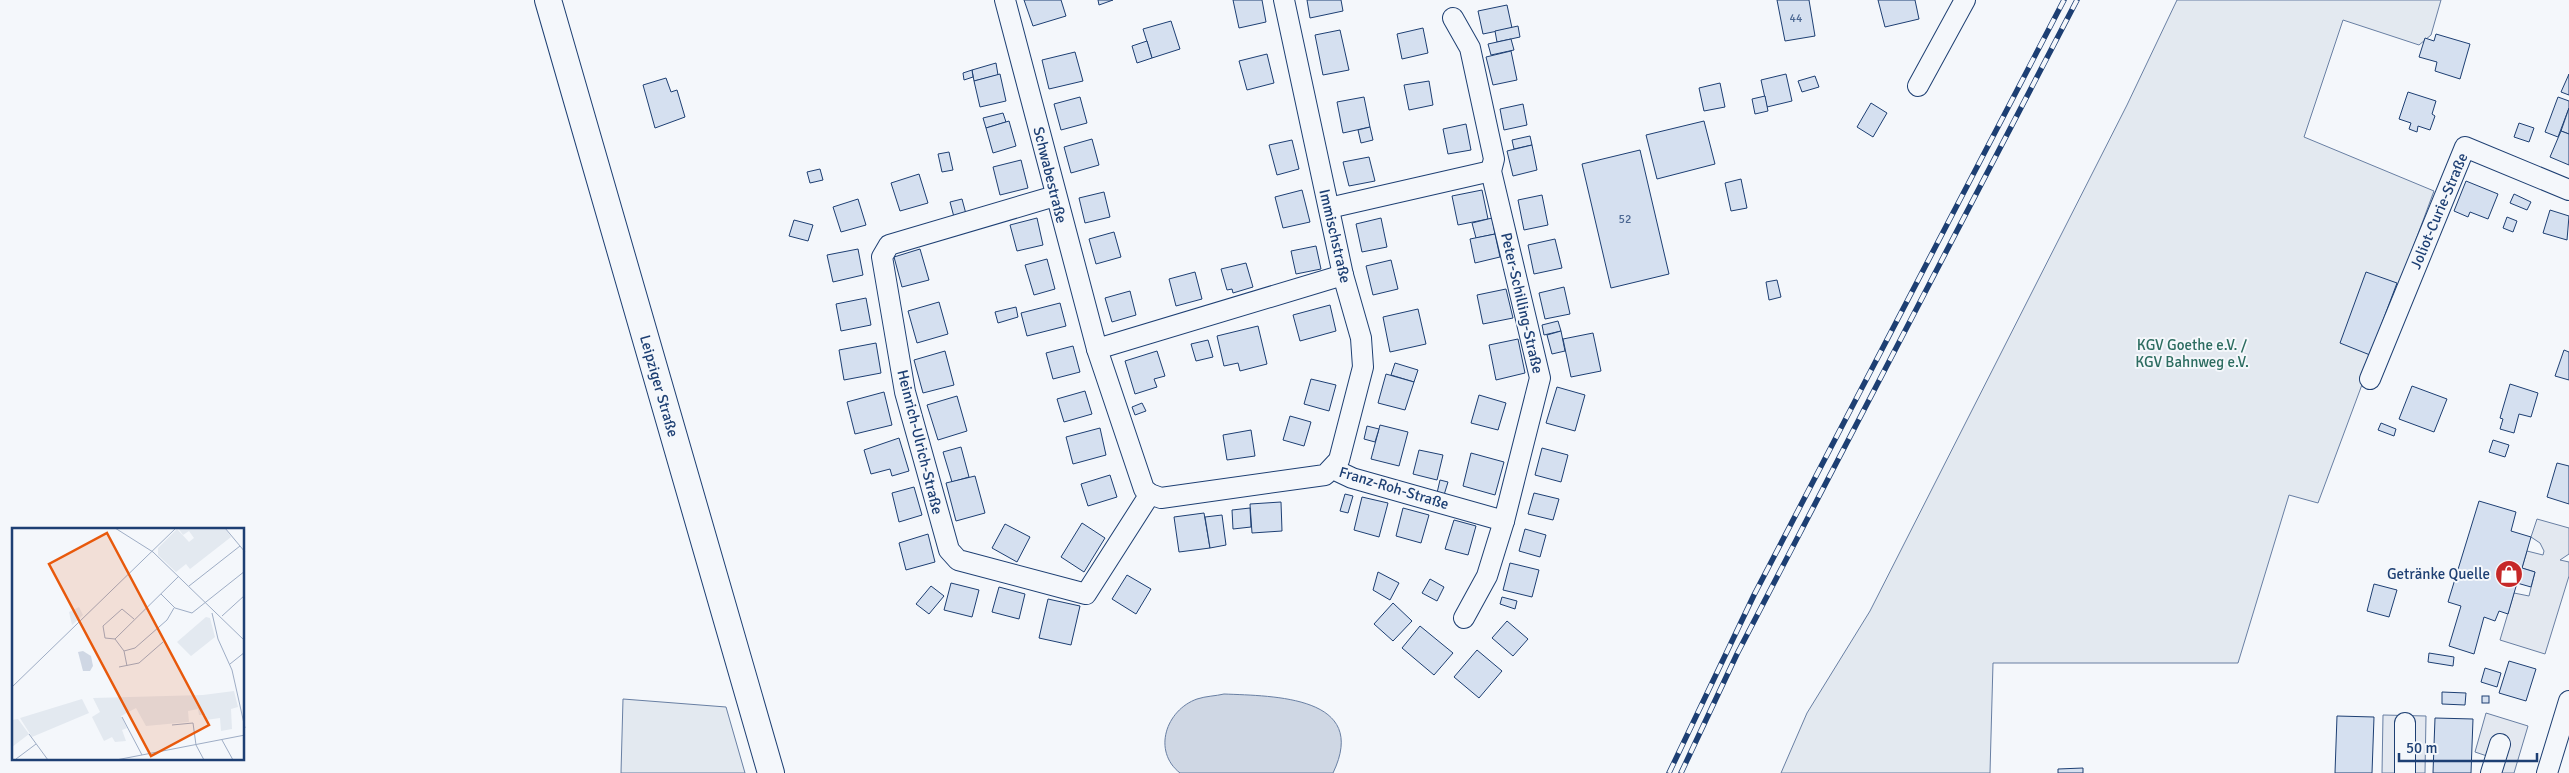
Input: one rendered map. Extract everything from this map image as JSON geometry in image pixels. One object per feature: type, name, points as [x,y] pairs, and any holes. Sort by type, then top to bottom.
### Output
[{"type":"main road","name":"Leipziger Straße","points":[[548,0],[770,773]]},
{"type":"street","name":"Schwabestraße","points":[[1005,0],[1020,50],[1055,196],[1096,349],[1144,488],[1150,494]]},
{"type":"street","name":"Immischstraße","points":[[1284,0],[1343,275],[1360,338],[1363,367],[1339,460],[1333,469]]},
{"type":"street","points":[[1918,86],[1965,0]]},
{"type":"street","name":"Peter-Schilling-Straße","points":[[1453,18],[1470,48],[1494,159],[1490,171],[1540,378],[1504,521]]},
{"type":"street","name":"Joliot-Curie-Straße","points":[[2370,378],[2465,147],[2569,190]]},
{"type":"street","points":[[1329,208],[1490,171]]},
{"type":"street","name":"Heinrich-Ulrich-Straße","points":[[1055,196],[889,245],[882,257],[905,392],[949,550],[958,560],[1086,594],[1150,494]]},
{"type":"street","points":[[1096,349],[1343,275]]},
{"type":"street","name":"Franz-Roh-Straße","points":[[1150,494],[1161,498],[1325,475],[1333,469],[1352,478],[1504,521]]},
{"type":"street","points":[[1464,618],[1486,576],[1504,521]]},
{"type":"street","points":[[2547,773],[2569,701]]},
{"type":"street","points":[[2405,723],[2405,773]]},
{"type":"street","points":[[2490,773],[2500,744]]},
{"type":"green space","name":"KGV Goethe e.V. / KGV Bahnweg e.V.","points":[[2177,0],[2441,0],[2431,35],[2419,45],[2343,20],[2304,137],[2434,191],[2318,503],[2289,495],[2238,663],[1993,663],[1990,773],[1781,773],[1807,713],[1870,611],[2127,105]]},
{"type":"green space","points":[[623,699],[726,707],[745,773],[621,773]]},
{"type":"shaded area","points":[[2537,519],[2569,528],[2569,554],[2560,560],[2569,562],[2569,576],[2545,654],[2500,640],[2514,593],[2529,596],[2535,572],[2522,568],[2527,551],[2543,555],[2544,551],[2540,543],[2531,537]]},
{"type":"shaded area","points":[[1224,694],[1267,696],[1290,700],[1311,705],[1328,715],[1339,728],[1341,748],[1333,773],[1180,773],[1171,764],[1166,754],[1166,732],[1171,721],[1186,704],[1200,698]]},
{"type":"shaded area","points":[[2486,713],[2528,726],[2514,773],[2482,773],[2487,756],[2475,752]]},
{"type":"shaded area","points":[[2383,715],[2426,716],[2425,773],[2382,773]]},
{"type":"building","points":[[1024,0],[1061,0],[1066,16],[1033,26]]},
{"type":"building","points":[[1098,0],[1113,0],[1099,5]]},
{"type":"building","points":[[1233,0],[1262,0],[1266,22],[1239,28]]},
{"type":"building","points":[[1307,0],[1341,0],[1343,11],[1310,18]]},
{"type":"building","points":[[1777,0],[1809,0],[1815,36],[1785,41]]},
{"type":"building","points":[[1878,0],[1915,0],[1919,19],[1885,27]]},
{"type":"building","points":[[1507,5],[1512,28],[1483,34],[1478,11]]},
{"type":"building","points":[[1171,21],[1180,49],[1152,58],[1143,29]]},
{"type":"building","points":[[1518,26],[1520,37],[1497,42],[1495,31]]},
{"type":"building","points":[[1423,28],[1428,53],[1402,59],[1397,34]]},
{"type":"building","points":[[1340,30],[1349,70],[1323,75],[1315,35]]},
{"type":"building","points":[[2436,34],[2470,44],[2460,79],[2435,71],[2437,62],[2419,57],[2425,38],[2434,41]]},
{"type":"building","points":[[1511,39],[1514,50],[1491,55],[1488,44]]},
{"type":"building","points":[[1147,41],[1152,58],[1137,63],[1132,46]]},
{"type":"building","points":[[1511,51],[1517,80],[1493,85],[1486,57]]},
{"type":"building","points":[[1075,52],[1083,81],[1049,89],[1042,60]]},
{"type":"building","points":[[1267,54],[1274,83],[1247,90],[1239,61]]},
{"type":"building","points":[[996,63],[998,75],[974,81],[972,70]]},
{"type":"building","points":[[972,70],[973,77],[964,80],[963,73]]},
{"type":"building","points":[[1000,74],[1006,101],[980,107],[974,81]]},
{"type":"building","points":[[1786,74],[1792,101],[1767,107],[1761,80]]},
{"type":"building","points":[[2569,74],[2569,95],[2561,92]]},
{"type":"building","points":[[1815,76],[1819,87],[1802,92],[1798,81]]},
{"type":"building","points":[[666,78],[671,92],[677,90],[685,117],[655,128],[643,85]]},
{"type":"building","points":[[1429,81],[1433,105],[1409,110],[1404,85]]},
{"type":"building","points":[[1720,83],[1725,107],[1704,111],[1699,88]]},
{"type":"building","points":[[2408,92],[2436,101],[2432,114],[2435,116],[2430,130],[2418,126],[2417,132],[2409,129],[2411,123],[2399,119]]},
{"type":"building","points":[[1765,96],[1768,111],[1755,114],[1752,99]]},
{"type":"building","points":[[1080,97],[1087,123],[1061,130],[1054,104]]},
{"type":"building","points":[[1364,97],[1370,127],[1343,133],[1337,102]]},
{"type":"building","points":[[2558,97],[2569,101],[2569,108],[2558,137],[2545,132]]},
{"type":"building","points":[[1871,103],[1887,113],[1873,137],[1857,127]]},
{"type":"building","points":[[1523,104],[1527,125],[1504,130],[1500,109]]},
{"type":"building","points":[[2569,108],[2569,134],[2561,131]]},
{"type":"building","points":[[1003,113],[1006,122],[986,128],[983,118]]},
{"type":"building","points":[[1009,121],[1016,146],[993,153],[986,128]]},
{"type":"building","points":[[1704,121],[1715,164],[1657,179],[1646,135]]},
{"type":"building","points":[[2519,123],[2534,128],[2529,142],[2514,137]]},
{"type":"building","points":[[1466,124],[1471,150],[1448,154],[1443,129]]},
{"type":"building","points":[[1370,127],[1373,140],[1361,143],[1358,130]]},
{"type":"building","points":[[2561,131],[2569,134],[2569,165],[2550,157]]},
{"type":"building","points":[[1530,136],[1532,145],[1514,149],[1512,140]]},
{"type":"building","points":[[1092,139],[1099,165],[1071,173],[1064,147]]},
{"type":"building","points":[[1292,140],[1299,169],[1277,175],[1269,145]]},
{"type":"building","points":[[1532,145],[1537,170],[1513,176],[1507,151]]},
{"type":"building","points":[[1640,150],[1669,274],[1611,288],[1582,164]]},
{"type":"building","points":[[949,152],[953,170],[942,172],[938,154]]},
{"type":"building","points":[[1369,157],[1375,181],[1349,186],[1343,162]]},
{"type":"building","points":[[1021,160],[1028,188],[1000,195],[993,167]]},
{"type":"building","points":[[820,169],[823,180],[810,183],[807,172]]},
{"type":"building","points":[[919,174],[928,203],[900,211],[891,183]]},
{"type":"building","points":[[1741,179],[1747,208],[1731,211],[1725,183]]},
{"type":"building","points":[[2466,181],[2498,194],[2488,219],[2470,212],[2468,217],[2454,211]]},
{"type":"building","points":[[1302,190],[1310,222],[1283,228],[1275,197]]},
{"type":"building","points":[[1482,190],[1488,219],[1458,225],[1452,196]]},
{"type":"building","points":[[1104,192],[1110,217],[1085,223],[1079,198]]},
{"type":"building","points":[[2514,194],[2531,202],[2527,210],[2510,203]]},
{"type":"building","points":[[1542,195],[1548,225],[1524,230],[1518,200]]},
{"type":"building","points":[[858,199],[866,225],[841,232],[833,207]]},
{"type":"building","points":[[962,199],[966,214],[954,217],[950,202]]},
{"type":"building","points":[[2550,210],[2569,216],[2567,240],[2543,233]]},
{"type":"building","points":[[2507,217],[2517,221],[2513,232],[2503,228]]},
{"type":"building","points":[[1037,218],[1043,245],[1017,251],[1010,225]]},
{"type":"building","points":[[1381,218],[1387,247],[1362,252],[1356,224]]},
{"type":"building","points":[[1492,218],[1495,234],[1476,238],[1472,223]]},
{"type":"building","points":[[794,220],[813,225],[808,241],[789,236]]},
{"type":"building","points":[[1114,232],[1121,257],[1096,264],[1089,239]]},
{"type":"building","points":[[1495,234],[1500,257],[1475,263],[1470,239]]},
{"type":"building","points":[[1555,239],[1562,268],[1534,274],[1528,245]]},
{"type":"building","points":[[1316,246],[1321,269],[1296,274],[1291,251]]},
{"type":"building","points":[[858,249],[863,275],[833,282],[827,255]]},
{"type":"building","points":[[920,249],[929,280],[902,287],[894,257]]},
{"type":"building","points":[[1047,259],[1055,289],[1034,295],[1025,265]]},
{"type":"building","points":[[1391,260],[1398,289],[1373,295],[1366,266]]},
{"type":"building","points":[[1246,263],[1253,287],[1233,293],[1232,289],[1227,290],[1221,269]]},
{"type":"building","points":[[1195,272],[1202,299],[1176,306],[1169,279]]},
{"type":"building","points":[[2366,272],[2397,283],[2370,355],[2340,343]]},
{"type":"building","points":[[1777,280],[1781,297],[1769,300],[1766,282]]},
{"type":"building","points":[[1564,287],[1570,314],[1545,319],[1539,293]]},
{"type":"building","points":[[1506,289],[1513,318],[1483,324],[1477,295]]},
{"type":"building","points":[[1130,291],[1136,315],[1112,322],[1105,298]]},
{"type":"building","points":[[866,298],[871,325],[841,331],[836,304]]},
{"type":"building","points":[[939,302],[948,334],[917,343],[908,311]]},
{"type":"building","points":[[1060,303],[1066,326],[1027,336],[1021,313]]},
{"type":"building","points":[[1330,305],[1336,331],[1300,341],[1293,315]]},
{"type":"building","points":[[1016,307],[1018,317],[998,323],[995,312]]},
{"type":"building","points":[[1418,309],[1426,344],[1390,352],[1383,317]]},
{"type":"building","points":[[1558,321],[1561,331],[1544,335],[1542,325]]},
{"type":"building","points":[[1258,326],[1267,364],[1240,371],[1238,363],[1224,366],[1217,336]]},
{"type":"building","points":[[1561,331],[1565,351],[1552,354],[1547,335]]},
{"type":"building","points":[[1593,333],[1601,371],[1571,377],[1563,339]]},
{"type":"building","points":[[1518,339],[1525,373],[1496,380],[1489,345]]},
{"type":"building","points":[[1208,340],[1213,357],[1196,361],[1191,344]]},
{"type":"building","points":[[876,343],[881,373],[844,380],[839,350]]},
{"type":"building","points":[[1073,346],[1080,372],[1053,379],[1046,353]]},
{"type":"building","points":[[2564,350],[2569,352],[2569,380],[2555,376]]},
{"type":"building","points":[[945,351],[954,385],[923,393],[914,360]]},
{"type":"building","points":[[1157,351],[1165,376],[1154,379],[1157,387],[1135,394],[1125,361]]},
{"type":"building","points":[[1395,363],[1418,370],[1414,382],[1391,375]]},
{"type":"building","points":[[1386,374],[1414,382],[1405,410],[1378,403]]},
{"type":"building","points":[[1311,379],[1336,385],[1329,411],[1304,404]]},
{"type":"building","points":[[2510,384],[2538,393],[2531,417],[2519,414],[2514,433],[2500,429],[2503,419],[2500,418]]},
{"type":"building","points":[[2412,386],[2447,399],[2434,432],[2399,419]]},
{"type":"building","points":[[1557,387],[1585,395],[1575,431],[1546,423]]},
{"type":"building","points":[[1085,391],[1092,414],[1064,422],[1057,399]]},
{"type":"building","points":[[884,392],[892,425],[855,434],[847,402]]},
{"type":"building","points":[[1479,395],[1506,403],[1498,430],[1471,423]]},
{"type":"building","points":[[957,396],[967,431],[938,440],[927,405]]},
{"type":"building","points":[[1142,403],[1146,411],[1135,415],[1132,407]]},
{"type":"building","points":[[1290,416],[1311,422],[1304,446],[1283,440]]},
{"type":"building","points":[[2381,423],[2396,429],[2394,436],[2378,430]]},
{"type":"building","points":[[1380,425],[1408,432],[1399,466],[1371,459]]},
{"type":"building","points":[[1367,426],[1379,429],[1375,442],[1364,439]]},
{"type":"building","points":[[1100,428],[1106,455],[1073,464],[1066,437]]},
{"type":"building","points":[[1251,430],[1255,456],[1227,460],[1223,435]]},
{"type":"building","points":[[899,438],[909,471],[892,476],[890,469],[871,474],[864,450]]},
{"type":"building","points":[[2493,440],[2509,445],[2505,457],[2489,452]]},
{"type":"building","points":[[961,447],[969,477],[952,482],[943,452]]},
{"type":"building","points":[[1542,448],[1568,455],[1561,482],[1535,475]]},
{"type":"building","points":[[1419,450],[1443,455],[1437,480],[1413,474]]},
{"type":"building","points":[[1471,453],[1504,462],[1495,495],[1463,486]]},
{"type":"building","points":[[2557,463],[2569,466],[2569,504],[2547,497]]},
{"type":"building","points":[[1110,475],[1117,497],[1088,506],[1081,484]]},
{"type":"building","points":[[975,476],[985,513],[956,521],[946,483]]},
{"type":"building","points":[[1440,480],[1448,482],[1444,495],[1437,493]]},
{"type":"building","points":[[914,487],[922,515],[899,522],[892,493]]},
{"type":"building","points":[[1534,493],[1559,499],[1553,520],[1528,514]]},
{"type":"building","points":[[1345,494],[1353,496],[1348,513],[1340,511]]},
{"type":"building","points":[[1362,497],[1388,503],[1379,537],[1354,530]]},
{"type":"building","points":[[2479,501],[2516,512],[2511,531],[2531,537],[2522,568],[2535,572],[2531,587],[2517,583],[2508,614],[2499,611],[2495,621],[2484,617],[2474,654],[2449,646],[2461,606],[2448,602]]},
{"type":"building","points":[[1281,502],[1282,531],[1252,533],[1250,504]]},
{"type":"building","points":[[1250,508],[1251,527],[1233,529],[1232,510]]},
{"type":"building","points":[[1403,508],[1429,515],[1421,543],[1396,536]]},
{"type":"building","points":[[1204,513],[1210,548],[1179,552],[1174,517]]},
{"type":"building","points":[[1222,515],[1226,545],[1210,548],[1205,517]]},
{"type":"building","points":[[1454,520],[1476,526],[1468,555],[1445,549]]},
{"type":"building","points":[[1082,523],[1105,538],[1084,572],[1061,557]]},
{"type":"building","points":[[1005,524],[1030,537],[1017,562],[992,548]]},
{"type":"building","points":[[1525,529],[1546,535],[1540,557],[1519,551]]},
{"type":"building","points":[[928,534],[935,562],[906,570],[899,543]]},
{"type":"building","points":[[1510,563],[1539,570],[1532,597],[1503,590]]},
{"type":"building","points":[[1378,572],[1399,583],[1390,600],[1373,590]]},
{"type":"building","points":[[1127,575],[1151,589],[1136,614],[1112,599]]},
{"type":"building","points":[[1430,579],[1444,587],[1437,601],[1422,593]]},
{"type":"building","points":[[951,583],[979,590],[972,617],[944,610]]},
{"type":"building","points":[[2374,584],[2397,590],[2389,617],[2367,611]]},
{"type":"building","points":[[931,586],[944,596],[929,614],[916,604]]},
{"type":"building","points":[[999,587],[1025,594],[1019,619],[992,612]]},
{"type":"building","points":[[1502,597],[1517,601],[1515,609],[1500,604]]},
{"type":"building","points":[[1048,599],[1080,606],[1071,645],[1039,638]]},
{"type":"building","points":[[1393,603],[1412,621],[1393,641],[1374,624]]},
{"type":"building","points":[[1507,621],[1528,639],[1513,656],[1492,638]]},
{"type":"building","points":[[1420,626],[1453,653],[1434,675],[1402,648]]},
{"type":"building","points":[[1477,650],[1502,671],[1479,698],[1454,677]]},
{"type":"building","points":[[2429,653],[2454,657],[2453,666],[2428,662]]},
{"type":"building","points":[[2509,661],[2536,669],[2526,701],[2499,693]]},
{"type":"building","points":[[2485,668],[2501,673],[2497,687],[2481,682]]},
{"type":"building","points":[[2442,692],[2466,693],[2465,705],[2442,704]]},
{"type":"building","points":[[2482,696],[2489,696],[2489,703],[2482,703]]},
{"type":"building","points":[[2337,716],[2374,717],[2372,773],[2335,773]]},
{"type":"building","points":[[2435,718],[2473,719],[2471,773],[2433,773]]},
{"type":"building","points":[[2083,768],[2083,773],[2058,773],[2058,769]]},
{"type":"railway","points":[[1669,773],[1754,595],[2064,0]]},
{"type":"railway","points":[[1681,773],[1737,654],[2077,0]]},
{"type":"place","name":"Getränke Quelle","points":[[2509,574]]}]
